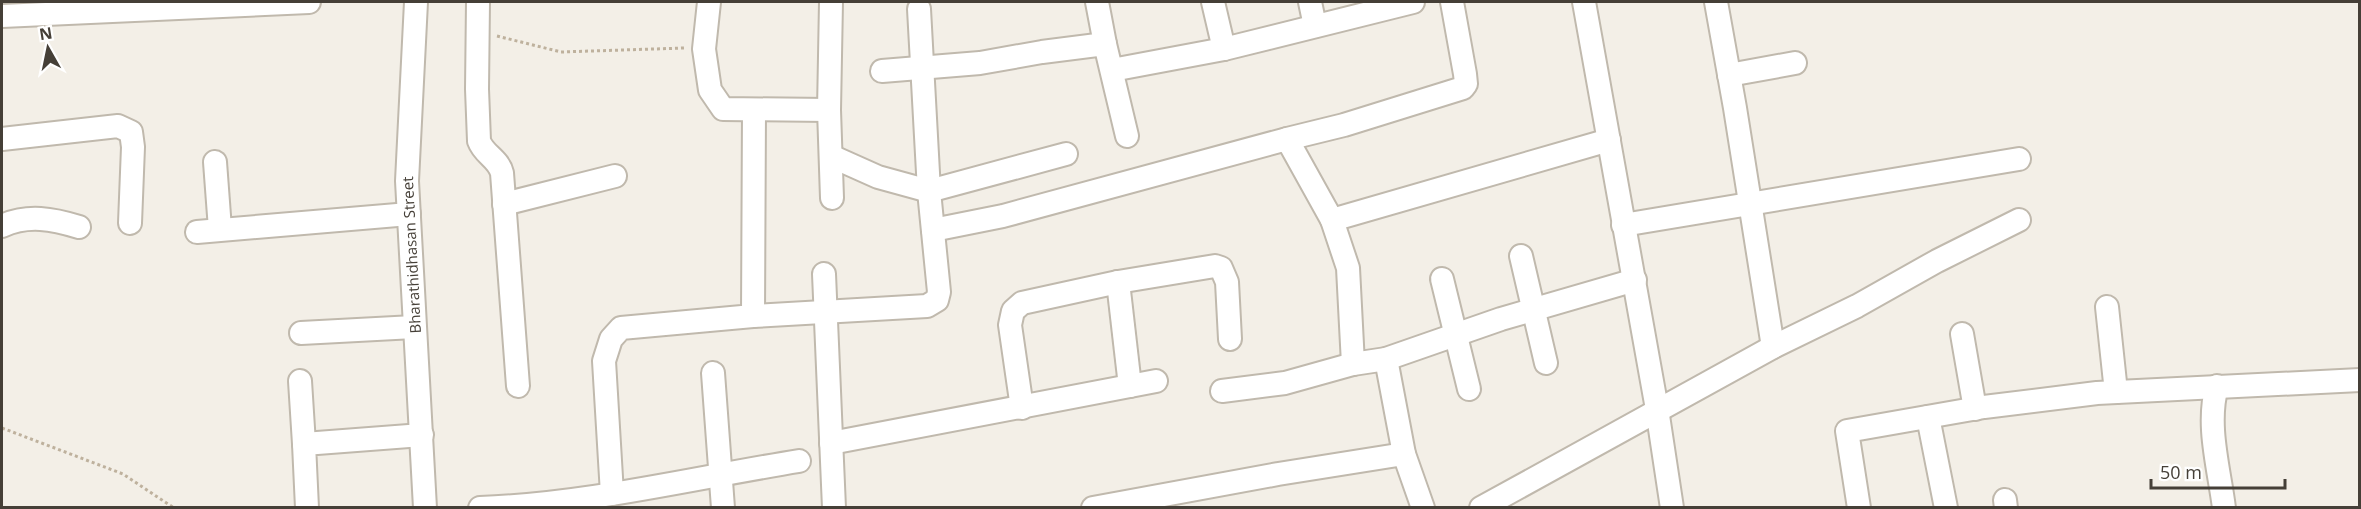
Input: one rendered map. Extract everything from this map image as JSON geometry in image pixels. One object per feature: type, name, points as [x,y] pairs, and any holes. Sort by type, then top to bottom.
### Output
[{"type":"street","points":[[2,16],[309,2]]},
{"type":"street","name":"Bharathidhasan Street","points":[[416,2],[407,181],[425,507]]},
{"type":"street","points":[[478,2],[479,141],[482,148],[500,166],[518,386]]},
{"type":"street","points":[[709,2],[704,49],[710,90],[723,109],[829,110]]},
{"type":"street","points":[[831,2],[829,110],[832,198]]},
{"type":"street","points":[[1098,2],[1105,44],[1127,136]]},
{"type":"street","points":[[1213,2],[1224,49]]},
{"type":"street","points":[[1310,2],[1315,26]]},
{"type":"street","points":[[1112,70],[1224,49],[1406,2]]},
{"type":"street","points":[[933,230],[1003,216],[1344,125],[1463,88],[1466,84],[1465,74],[1452,2]]},
{"type":"street","points":[[1584,2],[1623,225],[1635,280],[1672,507]]},
{"type":"street","points":[[1716,2],[1773,347]]},
{"type":"street","points":[[601,499],[604,361],[611,339],[621,328],[753,316],[927,306],[938,300],[929,191],[919,9]]},
{"type":"street","points":[[882,71],[980,63],[1105,44]]},
{"type":"street","points":[[1729,75],[1795,63]]},
{"type":"street","points":[[753,316],[754,111]]},
{"type":"street","points":[[2,139],[126,127],[131,132],[133,147],[130,222]]},
{"type":"street","points":[[1287,139],[1332,220],[1347,268],[1353,364]]},
{"type":"street","points":[[1332,220],[1609,140]]},
{"type":"street","points":[[831,156],[878,177],[929,191],[1066,154]]},
{"type":"street","points":[[1623,225],[2019,159]]},
{"type":"street","points":[[215,162],[219,229]]},
{"type":"street","points":[[504,204],[615,176]]},
{"type":"street","points":[[197,232],[409,214]]},
{"type":"street","points":[[2,226],[13,221],[40,218],[80,227]]},
{"type":"street","points":[[1481,507],[1773,347],[1857,306],[1937,261],[2019,220]]},
{"type":"street","points":[[1521,255],[1546,363]]},
{"type":"street","points":[[1022,408],[1010,325],[1013,311],[1022,303],[1202,267],[1221,268],[1227,282],[1230,339]]},
{"type":"street","points":[[824,274],[834,507]]},
{"type":"street","points":[[1442,279],[1469,389]]},
{"type":"street","points":[[1222,391],[1285,383],[1353,364],[1386,358],[1534,309],[1635,280]]},
{"type":"street","points":[[1118,282],[1130,386]]},
{"type":"street","points":[[2107,308],[2116,392]]},
{"type":"street","points":[[301,333],[414,327]]},
{"type":"street","points":[[1962,334],[1975,409]]},
{"type":"street","points":[[1386,358],[1404,454],[1423,507]]},
{"type":"street","points":[[713,373],[723,507]]},
{"type":"street","points":[[300,381],[308,507]]},
{"type":"street","points":[[831,443],[1156,381]]},
{"type":"street","points":[[1859,507],[1847,430],[1975,409],[2116,392],[2360,381]]},
{"type":"street","points":[[2217,386],[2211,408],[2212,437],[2217,452],[2224,507]]},
{"type":"street","points":[[1928,417],[1946,507]]},
{"type":"street","points":[[304,444],[422,435]]},
{"type":"street","points":[[1093,507],[1404,454]]},
{"type":"street","points":[[480,507],[512,507],[601,499],[721,473],[799,461]]},
{"type":"path","points":[[478,34],[510,38],[561,52],[704,49]]},
{"type":"path","points":[[2,428],[123,474],[174,507]]}]
